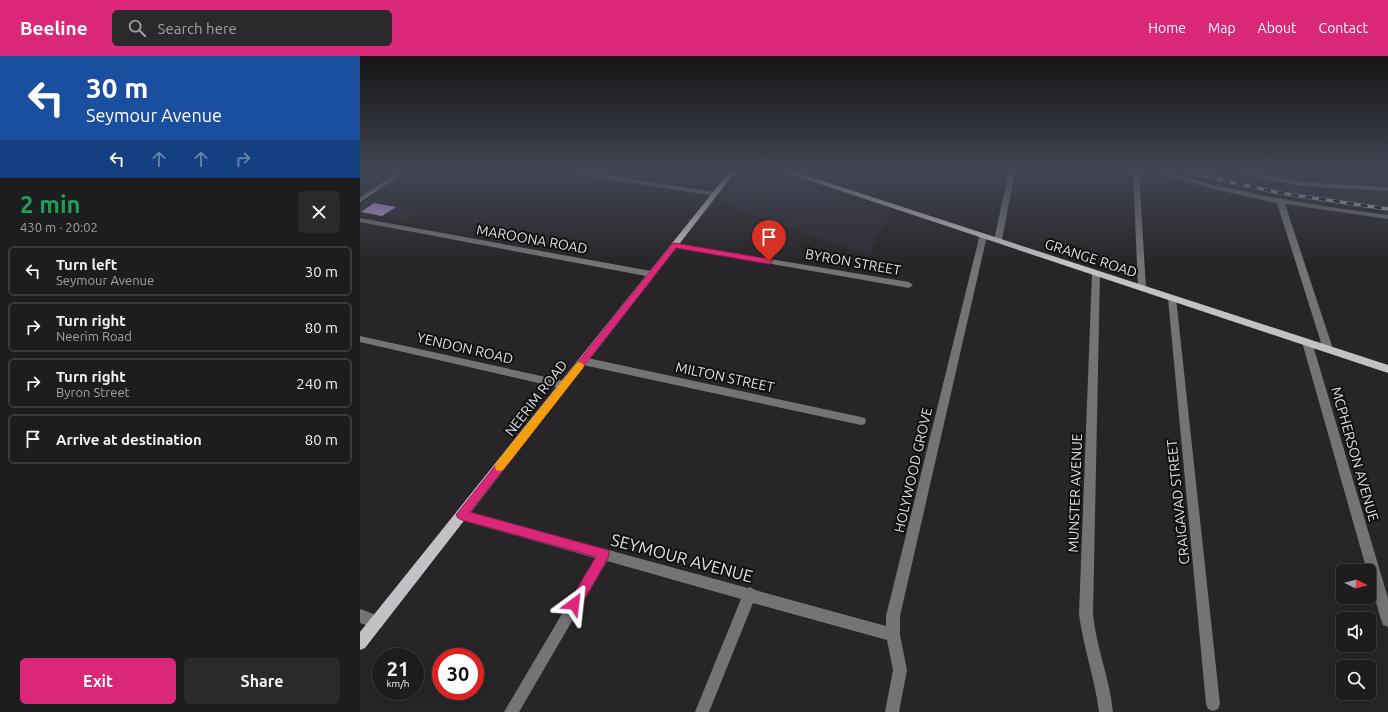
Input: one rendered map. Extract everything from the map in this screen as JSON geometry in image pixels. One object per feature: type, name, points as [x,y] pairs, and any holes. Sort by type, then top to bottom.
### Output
[{"type":"main road","name":"NEERIM ROAD","points":[[360,643],[709,202]]},
{"type":"main road","name":"GRANGE ROAD","points":[[879,202],[1388,369]]},
{"type":"street","points":[[998,240],[1006,202]]},
{"type":"street","points":[[1138,202],[1142,288]]},
{"type":"street","points":[[1280,202],[1328,350]]},
{"type":"street","points":[[1284,202],[1388,217]]},
{"type":"street","name":"MAROONA ROAD","points":[[360,220],[651,274]]},
{"type":"street","name":"HOLYWOOD GROVE","points":[[892,712],[900,670],[893,634],[894,616],[983,236]]},
{"type":"street","name":"BYRON STREET","points":[[675,245],[909,285]]},
{"type":"street","name":"MUNSTER AVENUE","points":[[1096,273],[1086,614],[1090,643],[1103,689],[1106,712]]},
{"type":"street","name":"CRAIGAVAD STREET","points":[[1172,298],[1213,704]]},
{"type":"street","name":"YENDON ROAD","points":[[360,339],[564,385]]},
{"type":"street","name":"MCPHERSON AVENUE","points":[[1307,342],[1388,620]]},
{"type":"street","name":"MILTON STREET","points":[[583,361],[861,421]]},
{"type":"street","name":"SEYMOUR AVENUE","points":[[462,515],[893,634]]},
{"type":"street","points":[[511,712],[604,554]]},
{"type":"street","points":[[702,712],[750,594]]},
{"type":"street","points":[[360,616],[377,622]]},
{"type":"shaded area","points":[[369,202],[373,202],[418,210],[404,221],[360,212],[360,209]]},
{"type":"shaded area","points":[[722,202],[855,202],[889,213],[869,257],[721,203]]},
{"type":"shaded area","points":[[1318,202],[1388,202],[1388,211]]},
{"type":"building","points":[[374,203],[396,207],[382,216],[361,212]]},
{"type":"railway","points":[[1338,202],[1388,209]]},
{"type":"slow traffic","points":[[500,467],[580,365]]},
{"type":"route","points":[[574,604],[604,554],[462,515],[675,245],[769,261]]}]
